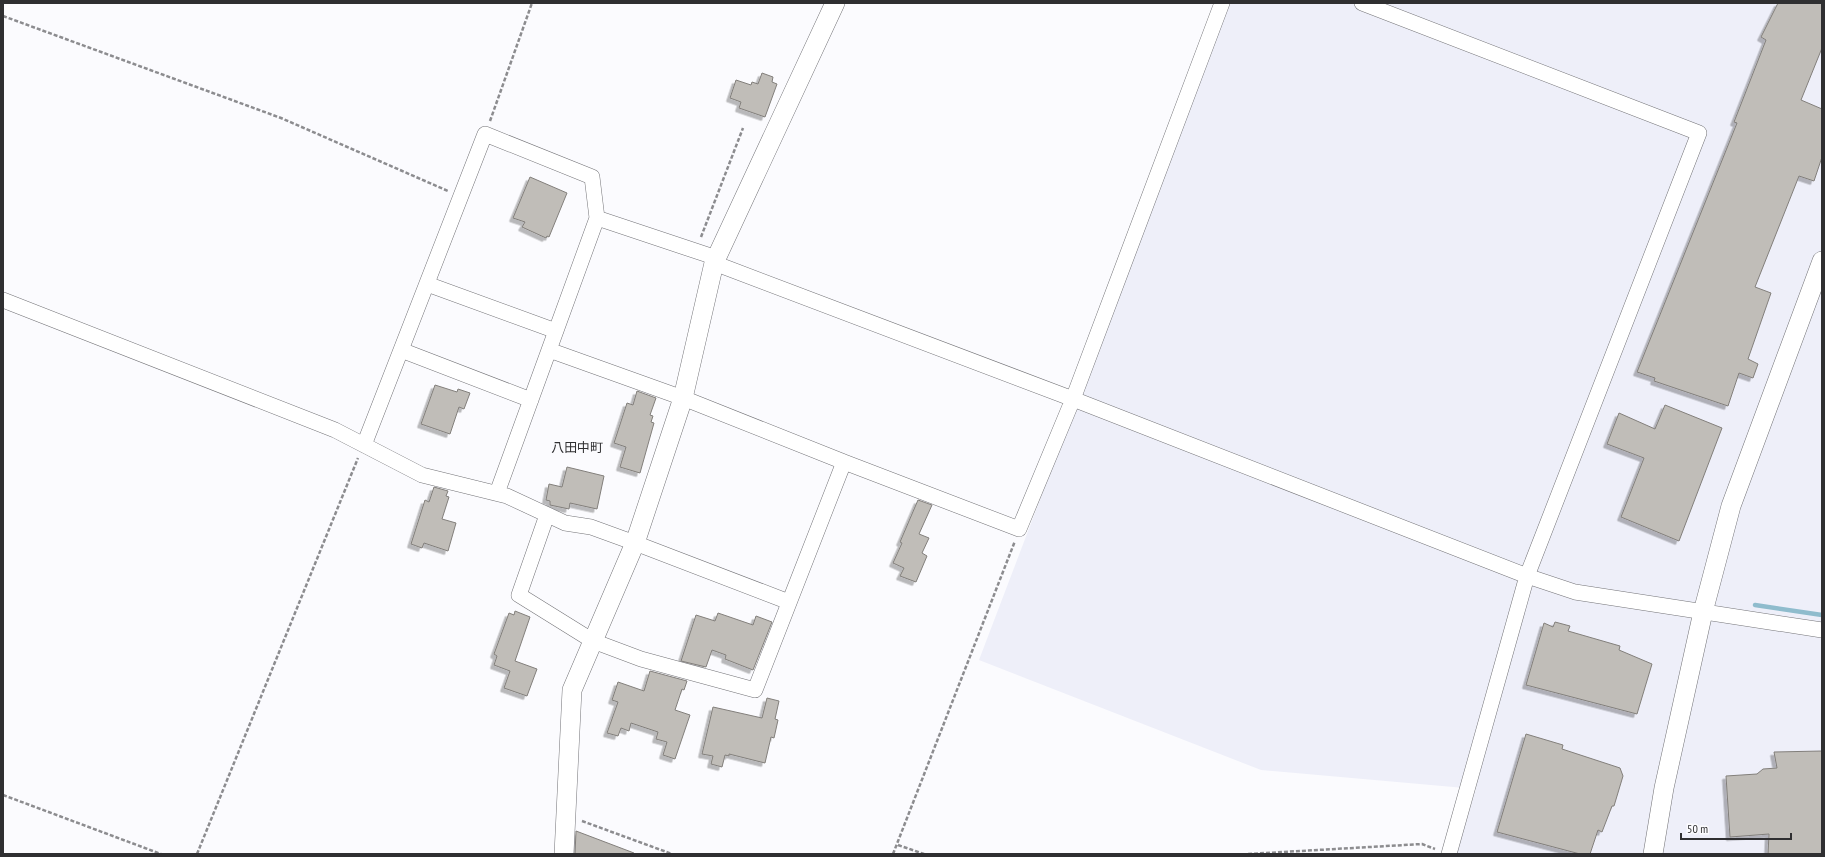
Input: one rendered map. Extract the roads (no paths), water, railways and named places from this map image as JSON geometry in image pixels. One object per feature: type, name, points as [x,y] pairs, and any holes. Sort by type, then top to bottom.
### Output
[{"type":"street","points":[[564,854],[572,690],[635,543],[683,398],[715,260],[835,3]]},
{"type":"street","points":[[549,350],[683,398],[1019,529],[1073,399],[1222,3]]},
{"type":"street","points":[[1362,3],[1699,133],[1527,576],[1449,854]]},
{"type":"street","points":[[364,444],[462,197],[485,134],[592,177],[597,218],[497,493]]},
{"type":"street","points":[[597,218],[696,251],[715,260],[1527,576],[1575,592],[1822,630]]},
{"type":"street","points":[[1653,854],[1664,788],[1703,612],[1731,506],[1822,261]]},
{"type":"street","points":[[427,284],[556,331]]},
{"type":"street","points":[[3,300],[335,430],[422,475],[507,496],[565,522],[591,527],[790,602]]},
{"type":"street","points":[[401,350],[531,400]]},
{"type":"street","points":[[547,515],[519,595],[594,641],[641,659],[755,690],[844,462]]},
{"type":"waterway","points":[[1755,605],[1822,615]]},
{"type":"district","name":"八田中町","points":[[577,447]]}]
